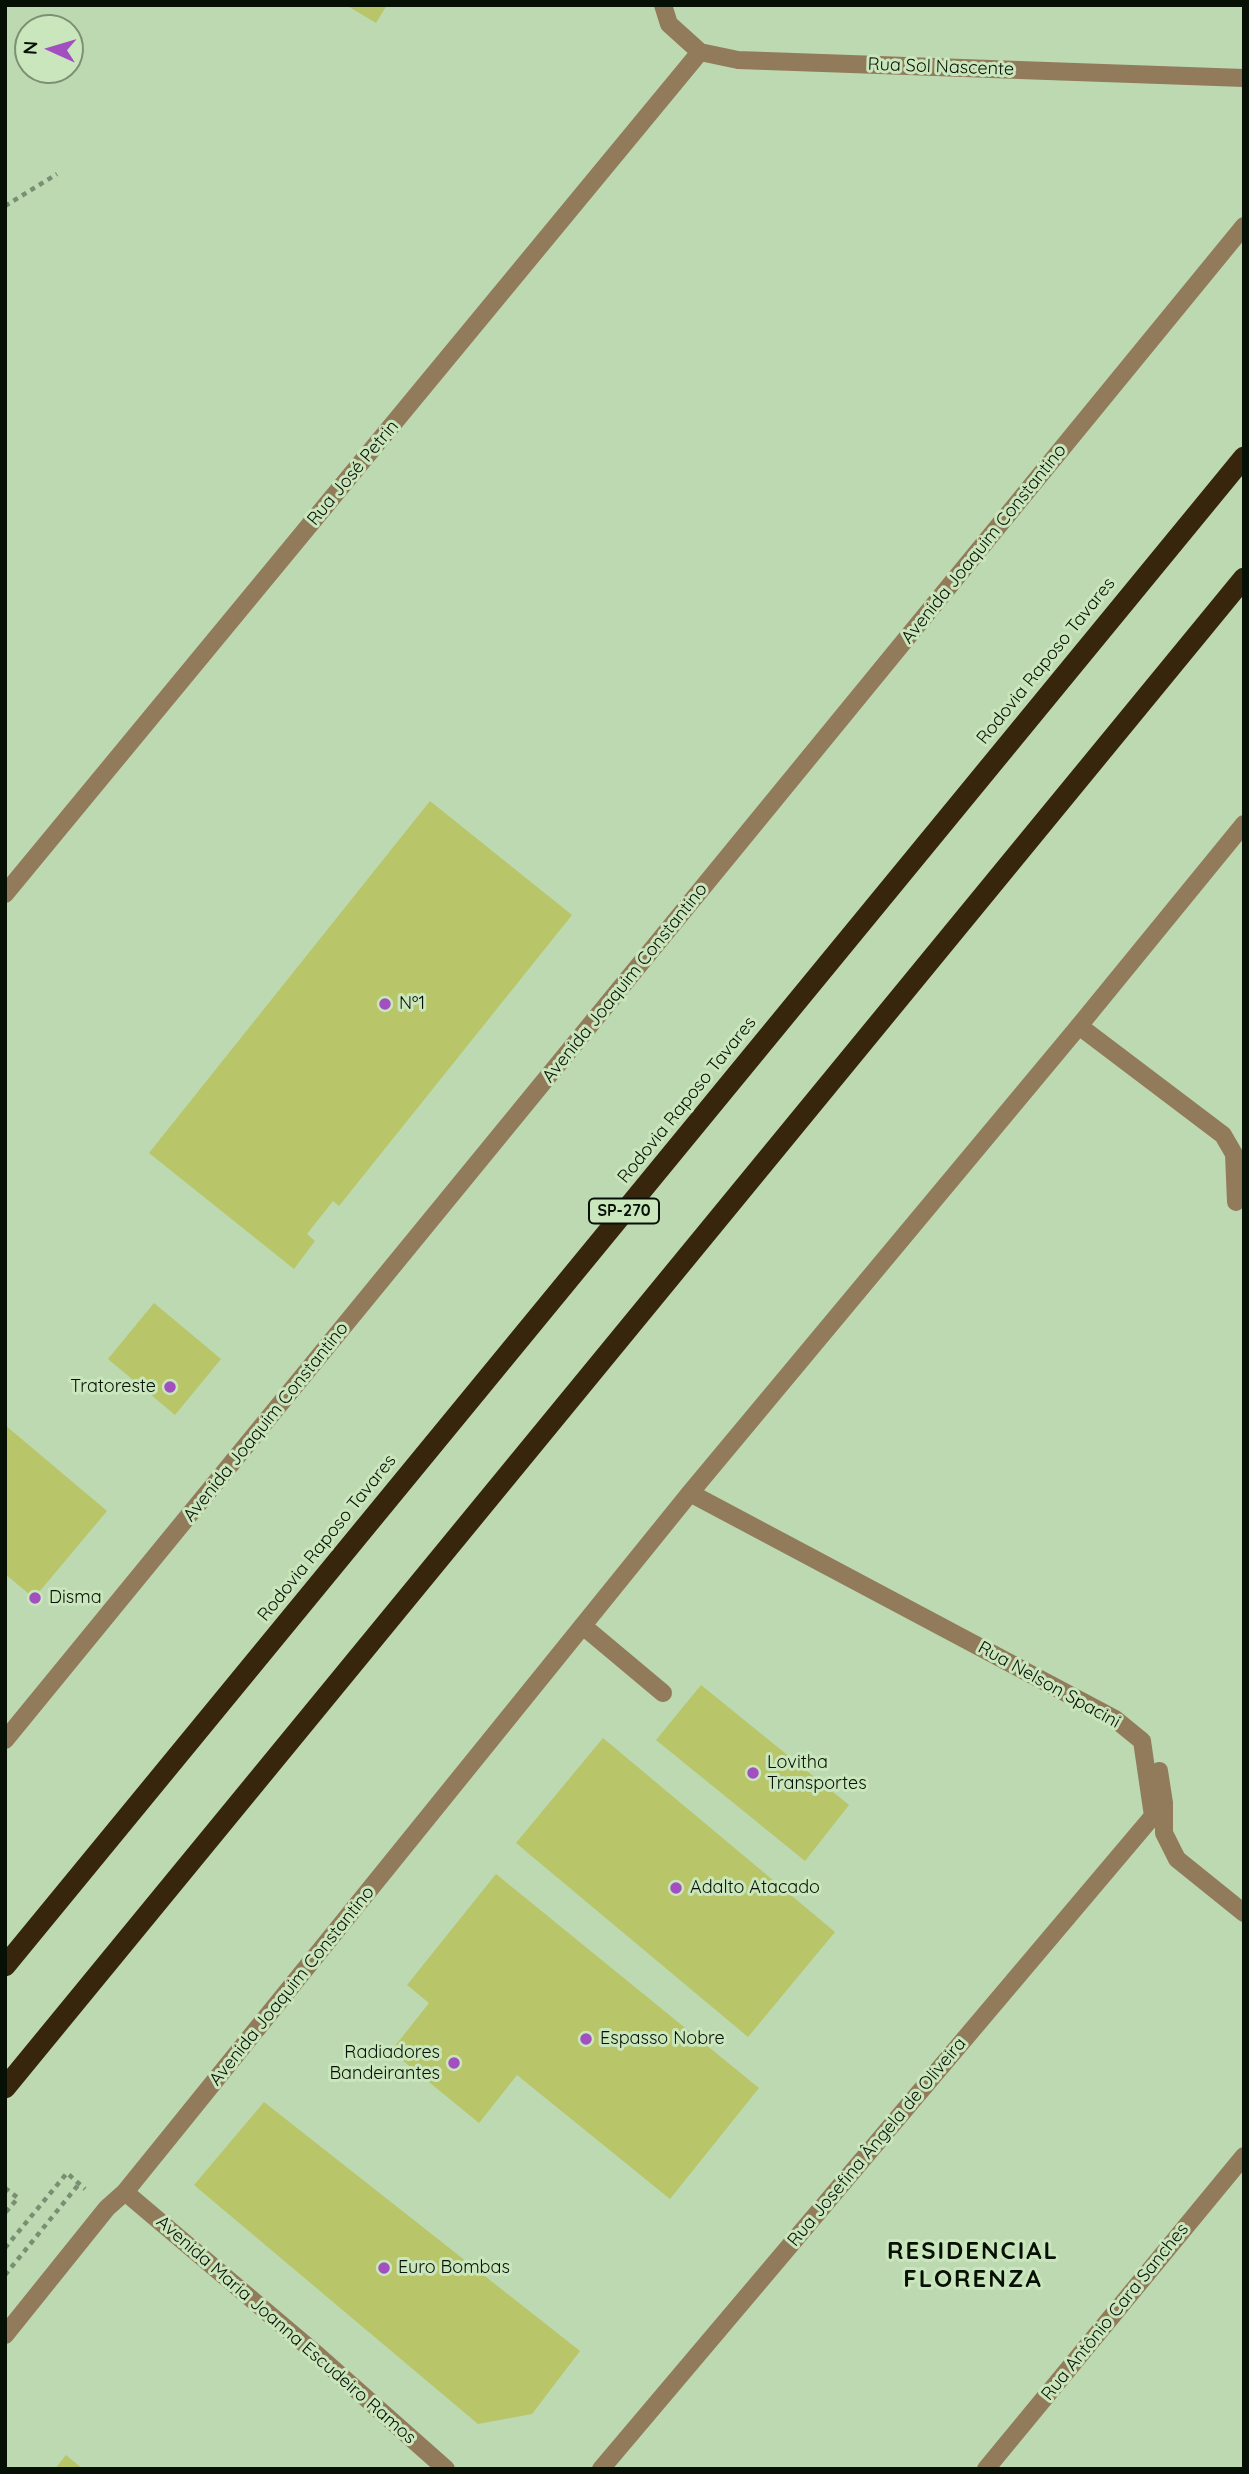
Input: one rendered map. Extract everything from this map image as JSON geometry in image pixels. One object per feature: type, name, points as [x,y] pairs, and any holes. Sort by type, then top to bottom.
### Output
[{"type":"highway","name":"Rodovia Raposo Tavares","points":[[5,1966],[1244,457]]},
{"type":"highway","points":[[5,2088],[1244,578]]},
{"type":"street","points":[[663,5],[669,24],[700,52]]},
{"type":"street","name":"Rua Sol Nascente","points":[[700,52],[738,60],[1244,78]]},
{"type":"street","name":"Rua José Petrin","points":[[5,894],[700,52]]},
{"type":"street","name":"Avenida Joaquim Constantino","points":[[5,1740],[1244,226]]},
{"type":"street","name":"Avenida Joaquim Constantino","points":[[5,2335],[107,2208],[125,2192],[690,1493],[1244,824]]},
{"type":"street","points":[[1079,1026],[1223,1135],[1234,1154],[1236,1202]]},
{"type":"street","name":"Rua Nelson Spacini","points":[[690,1493],[1115,1718],[1142,1741],[1153,1816]]},
{"type":"street","points":[[583,1626],[663,1693]]},
{"type":"street","points":[[1153,1816],[1159,1771],[1164,1803],[1164,1833],[1177,1859],[1244,1913]]},
{"type":"street","name":"Rua Josefina Ângela de Oliveira","points":[[601,2469],[1153,1816]]},
{"type":"street","name":"Rua Antônio Cara Sanches","points":[[986,2469],[1244,2156]]},
{"type":"street","name":"Avenida Maria Joanna Escudeiro Ramos","points":[[125,2192],[314,2352],[446,2469]]},
{"type":"path","points":[[5,206],[58,174]]},
{"type":"path","points":[[5,2248],[67,2174]]},
{"type":"path","points":[[5,2275],[79,2184]]},
{"type":"path","points":[[5,2188],[18,2198],[5,2213]]},
{"type":"building","points":[[346,5],[387,5],[376,23]]},
{"type":"building","name":"Nº1","points":[[430,801],[572,915],[339,1206],[333,1201],[307,1234],[315,1241],[294,1269],[149,1153]]},
{"type":"building","name":"Tratoreste","points":[[154,1303],[221,1359],[175,1415],[108,1359]]},
{"type":"building","name":"Disma","points":[[5,1425],[107,1511],[34,1598],[5,1574]]},
{"type":"building","name":"Lovitha Transportes","points":[[701,1685],[849,1805],[805,1861],[656,1740]]},
{"type":"building","name":"Adalto Atacado","points":[[603,1738],[835,1932],[748,2037],[516,1843]]},
{"type":"building","name":"Espasso Nobre","points":[[496,1874],[759,2088],[670,2199],[517,2075],[479,2123],[391,2051],[429,2003],[407,1985]]},
{"type":"building","name":"Euro Bombas","points":[[264,2102],[580,2351],[532,2414],[478,2424],[194,2185]]},
{"type":"building","points":[[66,2455],[83,2469],[55,2469]]},
{"type":"place","name":"Nº1","points":[[385,1004]]},
{"type":"place","name":"Tratoreste","points":[[170,1387]]},
{"type":"place","name":"Disma","points":[[35,1598]]},
{"type":"place","name":"Lovitha Transportes","points":[[753,1773]]},
{"type":"place","name":"Adalto Atacado","points":[[676,1888]]},
{"type":"place","name":"Espasso Nobre","points":[[586,2039]]},
{"type":"place","name":"Radiadores Bandeirantes","points":[[454,2063]]},
{"type":"place","name":"Euro Bombas","points":[[384,2268]]},
{"type":"district","name":"RESIDENCIAL FLORENZA","points":[[973,2266]]}]
